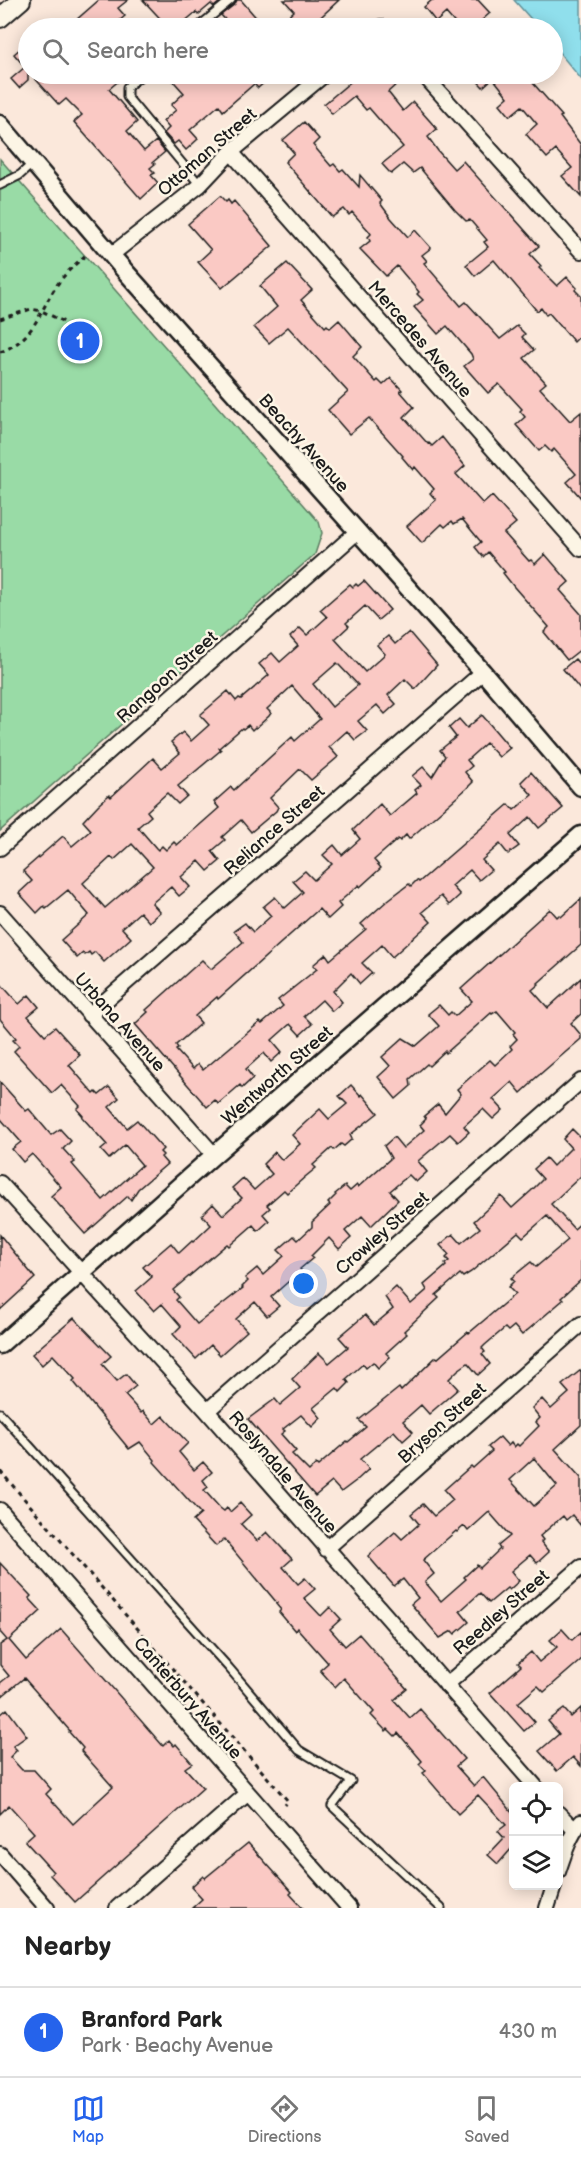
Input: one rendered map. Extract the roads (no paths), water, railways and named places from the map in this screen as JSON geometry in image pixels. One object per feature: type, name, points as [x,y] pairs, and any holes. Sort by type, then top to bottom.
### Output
[{"type":"main road","points":[[0,18],[21,0]]},
{"type":"street","name":"Ottoman Street","points":[[111,255],[200,185],[231,152],[314,84]]},
{"type":"street","points":[[432,84],[581,252]]},
{"type":"street","name":"Beachy Avenue","points":[[0,124],[111,255],[483,672],[581,787]]},
{"type":"street","name":"Mercedes Avenue","points":[[231,152],[581,549]]},
{"type":"street","name":"Rangoon Street","points":[[0,848],[357,532]]},
{"type":"street","name":"Reliance Street","points":[[89,1015],[483,672]]},
{"type":"street","name":"Wentworth Street","points":[[0,1345],[581,835]]},
{"type":"street","name":"Urbana Avenue","points":[[0,913],[214,1155]]},
{"type":"street","name":"Crowley Street","points":[[207,1411],[581,1081]]},
{"type":"street","name":"Roslyndale Avenue","points":[[0,1183],[81,1275],[207,1411],[531,1782]]},
{"type":"street","name":"Bryson Street","points":[[326,1549],[581,1324]]},
{"type":"street","name":"Canterbury Avenue","points":[[0,1510],[349,1908]]},
{"type":"street","name":"Reedley Street","points":[[446,1685],[581,1567]]},
{"type":"street","points":[[117,1908],[248,1793]]},
{"type":"street","points":[[563,1816],[578,1826],[563,1860]]},
{"type":"street","points":[[0,1854],[47,1908]]},
{"type":"street","points":[[548,1908],[553,1890]]},
{"type":"lane","points":[[209,18],[231,0]]},
{"type":"lane","points":[[131,84],[127,87],[127,97],[200,185]]},
{"type":"lane","points":[[0,185],[20,175],[34,163]]},
{"type":"lane","points":[[0,1413],[229,1668],[298,1750],[351,1781],[332,1806],[441,1908]]},
{"type":"water","points":[[514,0],[581,0],[581,79],[563,57],[563,18],[530,18]]},
{"type":"place","name":"Branford Park","points":[[80,341]]}]
